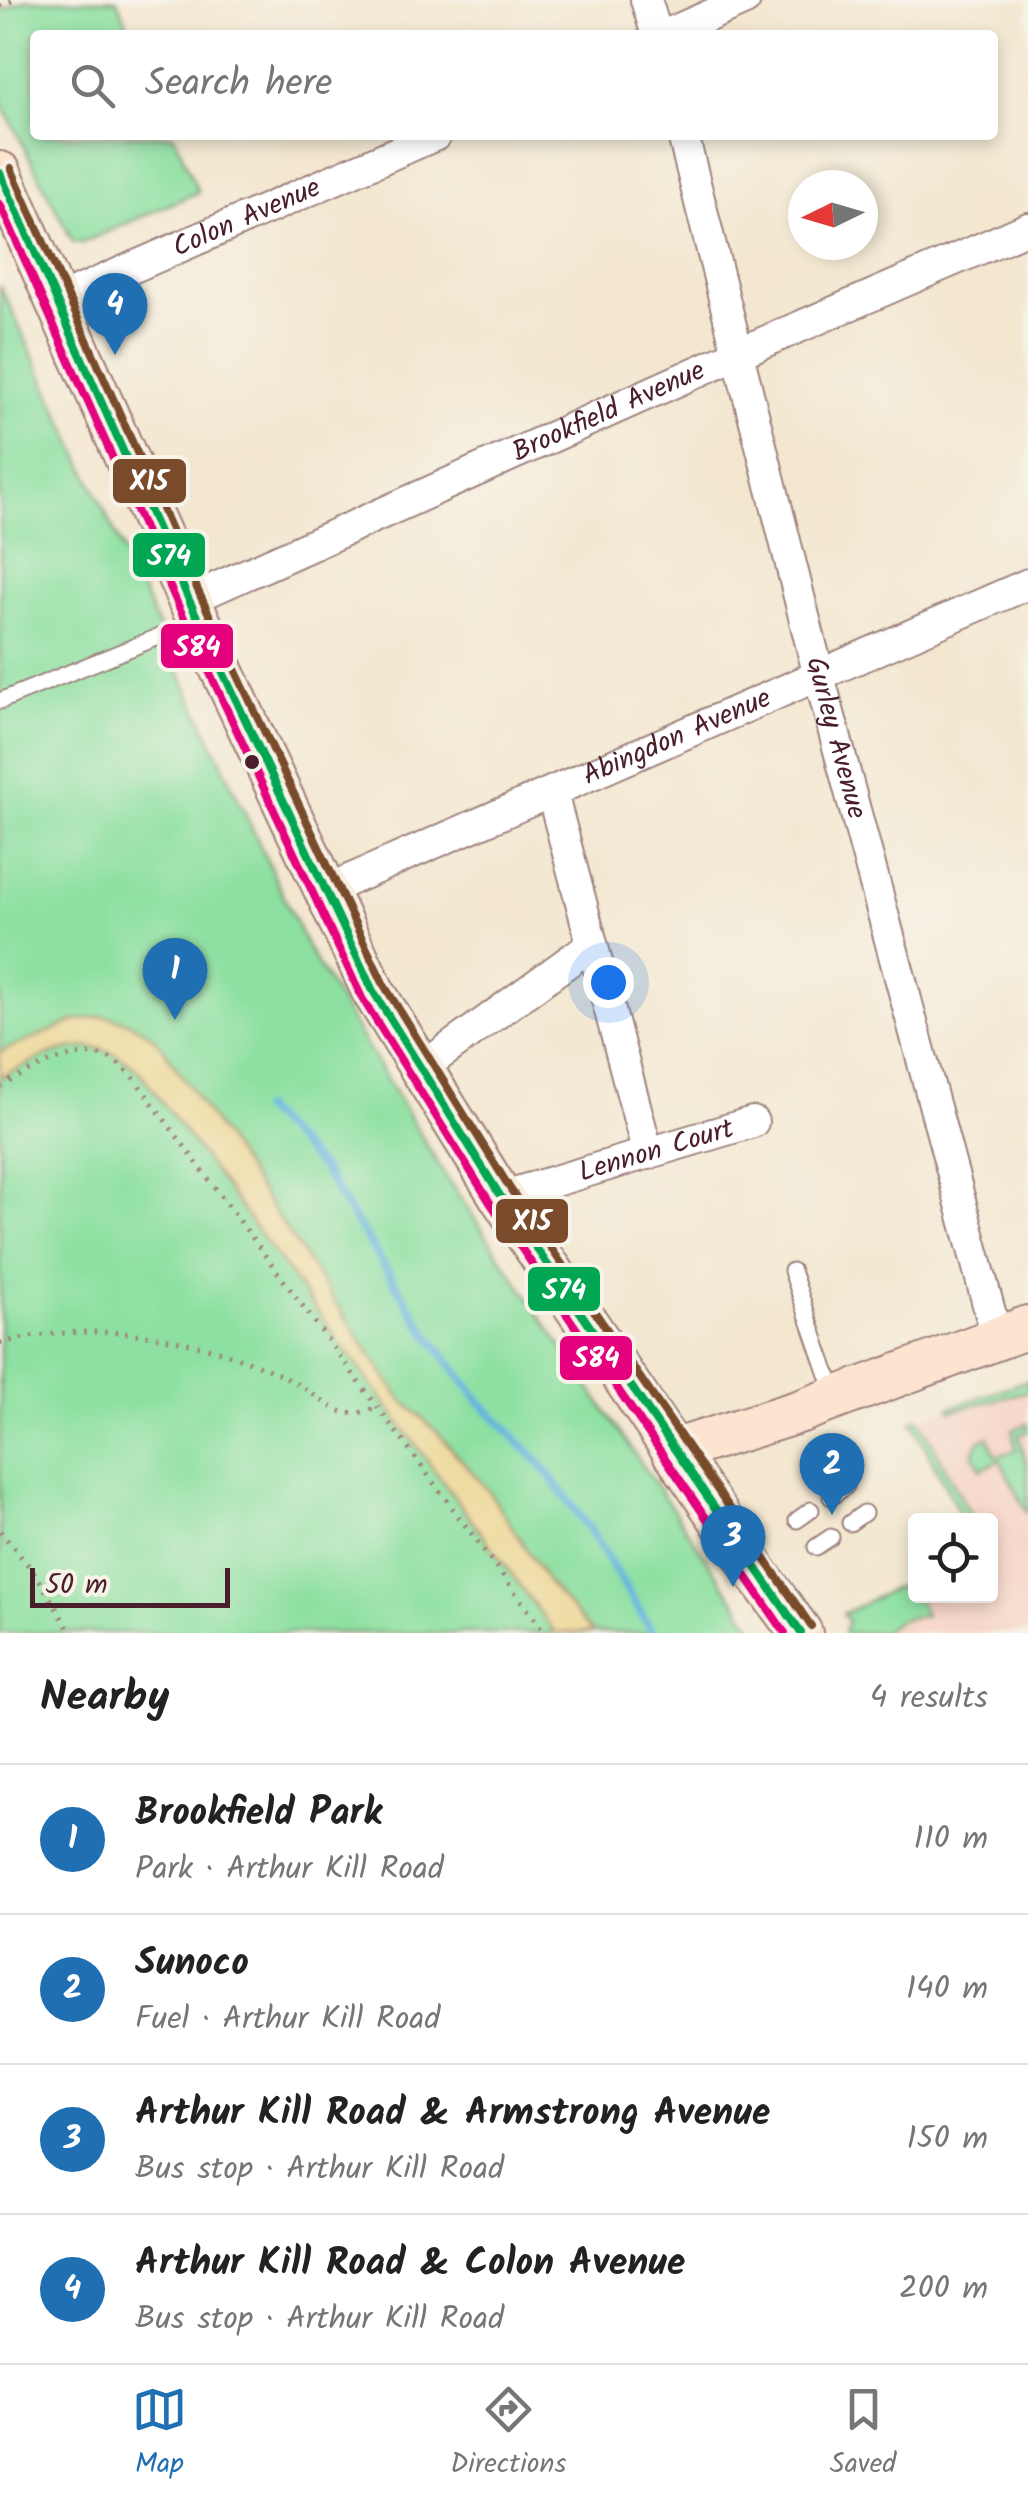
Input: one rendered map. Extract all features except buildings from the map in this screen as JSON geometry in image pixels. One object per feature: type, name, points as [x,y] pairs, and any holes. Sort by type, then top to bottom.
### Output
[{"type":"street","points":[[646,0],[655,30]]},
{"type":"street","points":[[677,30],[746,0]]},
{"type":"street","name":"Colon Avenue","points":[[56,301],[425,140]]},
{"type":"street","name":"Gurley Avenue","points":[[684,140],[819,676],[1012,1332]]},
{"type":"street","points":[[0,173],[194,610],[372,991],[501,1197],[801,1633]]},
{"type":"street","name":"Brookfield Avenue","points":[[194,610],[739,353],[1028,228]]},
{"type":"street","name":"Abingdon Avenue","points":[[324,891],[1028,584]]},
{"type":"street","points":[[552,792],[648,1154]]},
{"type":"street","points":[[420,1070],[591,946]]},
{"type":"street","name":"Lennon Court","points":[[501,1197],[753,1122]]},
{"type":"street","points":[[673,1451],[837,1398],[1012,1332]]},
{"type":"lane","points":[[0,701],[194,610]]},
{"type":"lane","points":[[792,1271],[837,1398]]},
{"type":"lane","points":[[830,1496],[846,1486]]},
{"type":"lane","points":[[796,1520],[811,1510]]},
{"type":"lane","points":[[816,1547],[830,1537]]},
{"type":"path","points":[[0,6],[14,0]]},
{"type":"path","points":[[0,1086],[54,1061],[82,1055],[108,1057],[133,1077],[544,1633]]},
{"type":"path","points":[[0,1343],[38,1334],[134,1334],[242,1359],[298,1384],[339,1411],[359,1414],[378,1408]]},
{"type":"path","points":[[0,1531],[37,1576],[71,1633]]},
{"type":"shaded area","points":[[1028,1380],[1028,1633],[844,1633],[848,1620],[843,1614],[908,1582],[908,1603],[998,1603],[998,1513],[959,1513],[912,1421]]},
{"type":"green space","points":[[26,0],[117,0],[130,30],[30,30],[30,140],[176,140],[198,192],[82,243],[73,242],[0,100],[0,11]]},
{"type":"green space","points":[[0,285],[308,949],[446,1177],[757,1633],[0,1633]]},
{"type":"green space","points":[[1028,1380],[1028,1391],[952,1411],[949,1408]]},
{"type":"green space","points":[[919,1418],[969,1513],[959,1513],[912,1421]]},
{"type":"green space","points":[[1028,1424],[1028,1432],[1019,1435],[1028,1469],[1028,1514],[1000,1460],[981,1469],[973,1453],[979,1441],[988,1436],[996,1456],[1016,1451],[1012,1430]]},
{"type":"green space","points":[[908,1582],[908,1603],[920,1603],[925,1615],[899,1620],[881,1633],[844,1633],[848,1620],[843,1614]]},
{"type":"sand","points":[[104,1016],[137,1026],[163,1048],[400,1398],[435,1430],[488,1490],[548,1583],[593,1633],[555,1633],[140,1072],[122,1058],[88,1047],[54,1053],[0,1077],[0,1052],[75,1021]]},
{"type":"waterway","points":[[262,1109],[322,1169],[427,1333],[482,1404],[540,1463],[589,1528],[653,1633]]},
{"type":"transit line","name":"X15","points":[[11,168],[200,595],[384,985],[511,1190],[811,1626]]},
{"type":"transit line","name":"S74","points":[[0,173],[189,600],[373,991],[501,1197],[801,1633]]},
{"type":"transit line","name":"S84","points":[[0,204],[178,605],[362,998],[491,1204],[785,1633]]},
{"type":"place","name":"Arthur Kill Road & Colon Avenue","points":[[115,355]]},
{"type":"place","name":"Brookfield Park","points":[[175,1020]]},
{"type":"place","name":"Sunoco","points":[[832,1515]]},
{"type":"place","name":"Arthur Kill Road & Armstrong Avenue","points":[[733,1587]]}]
